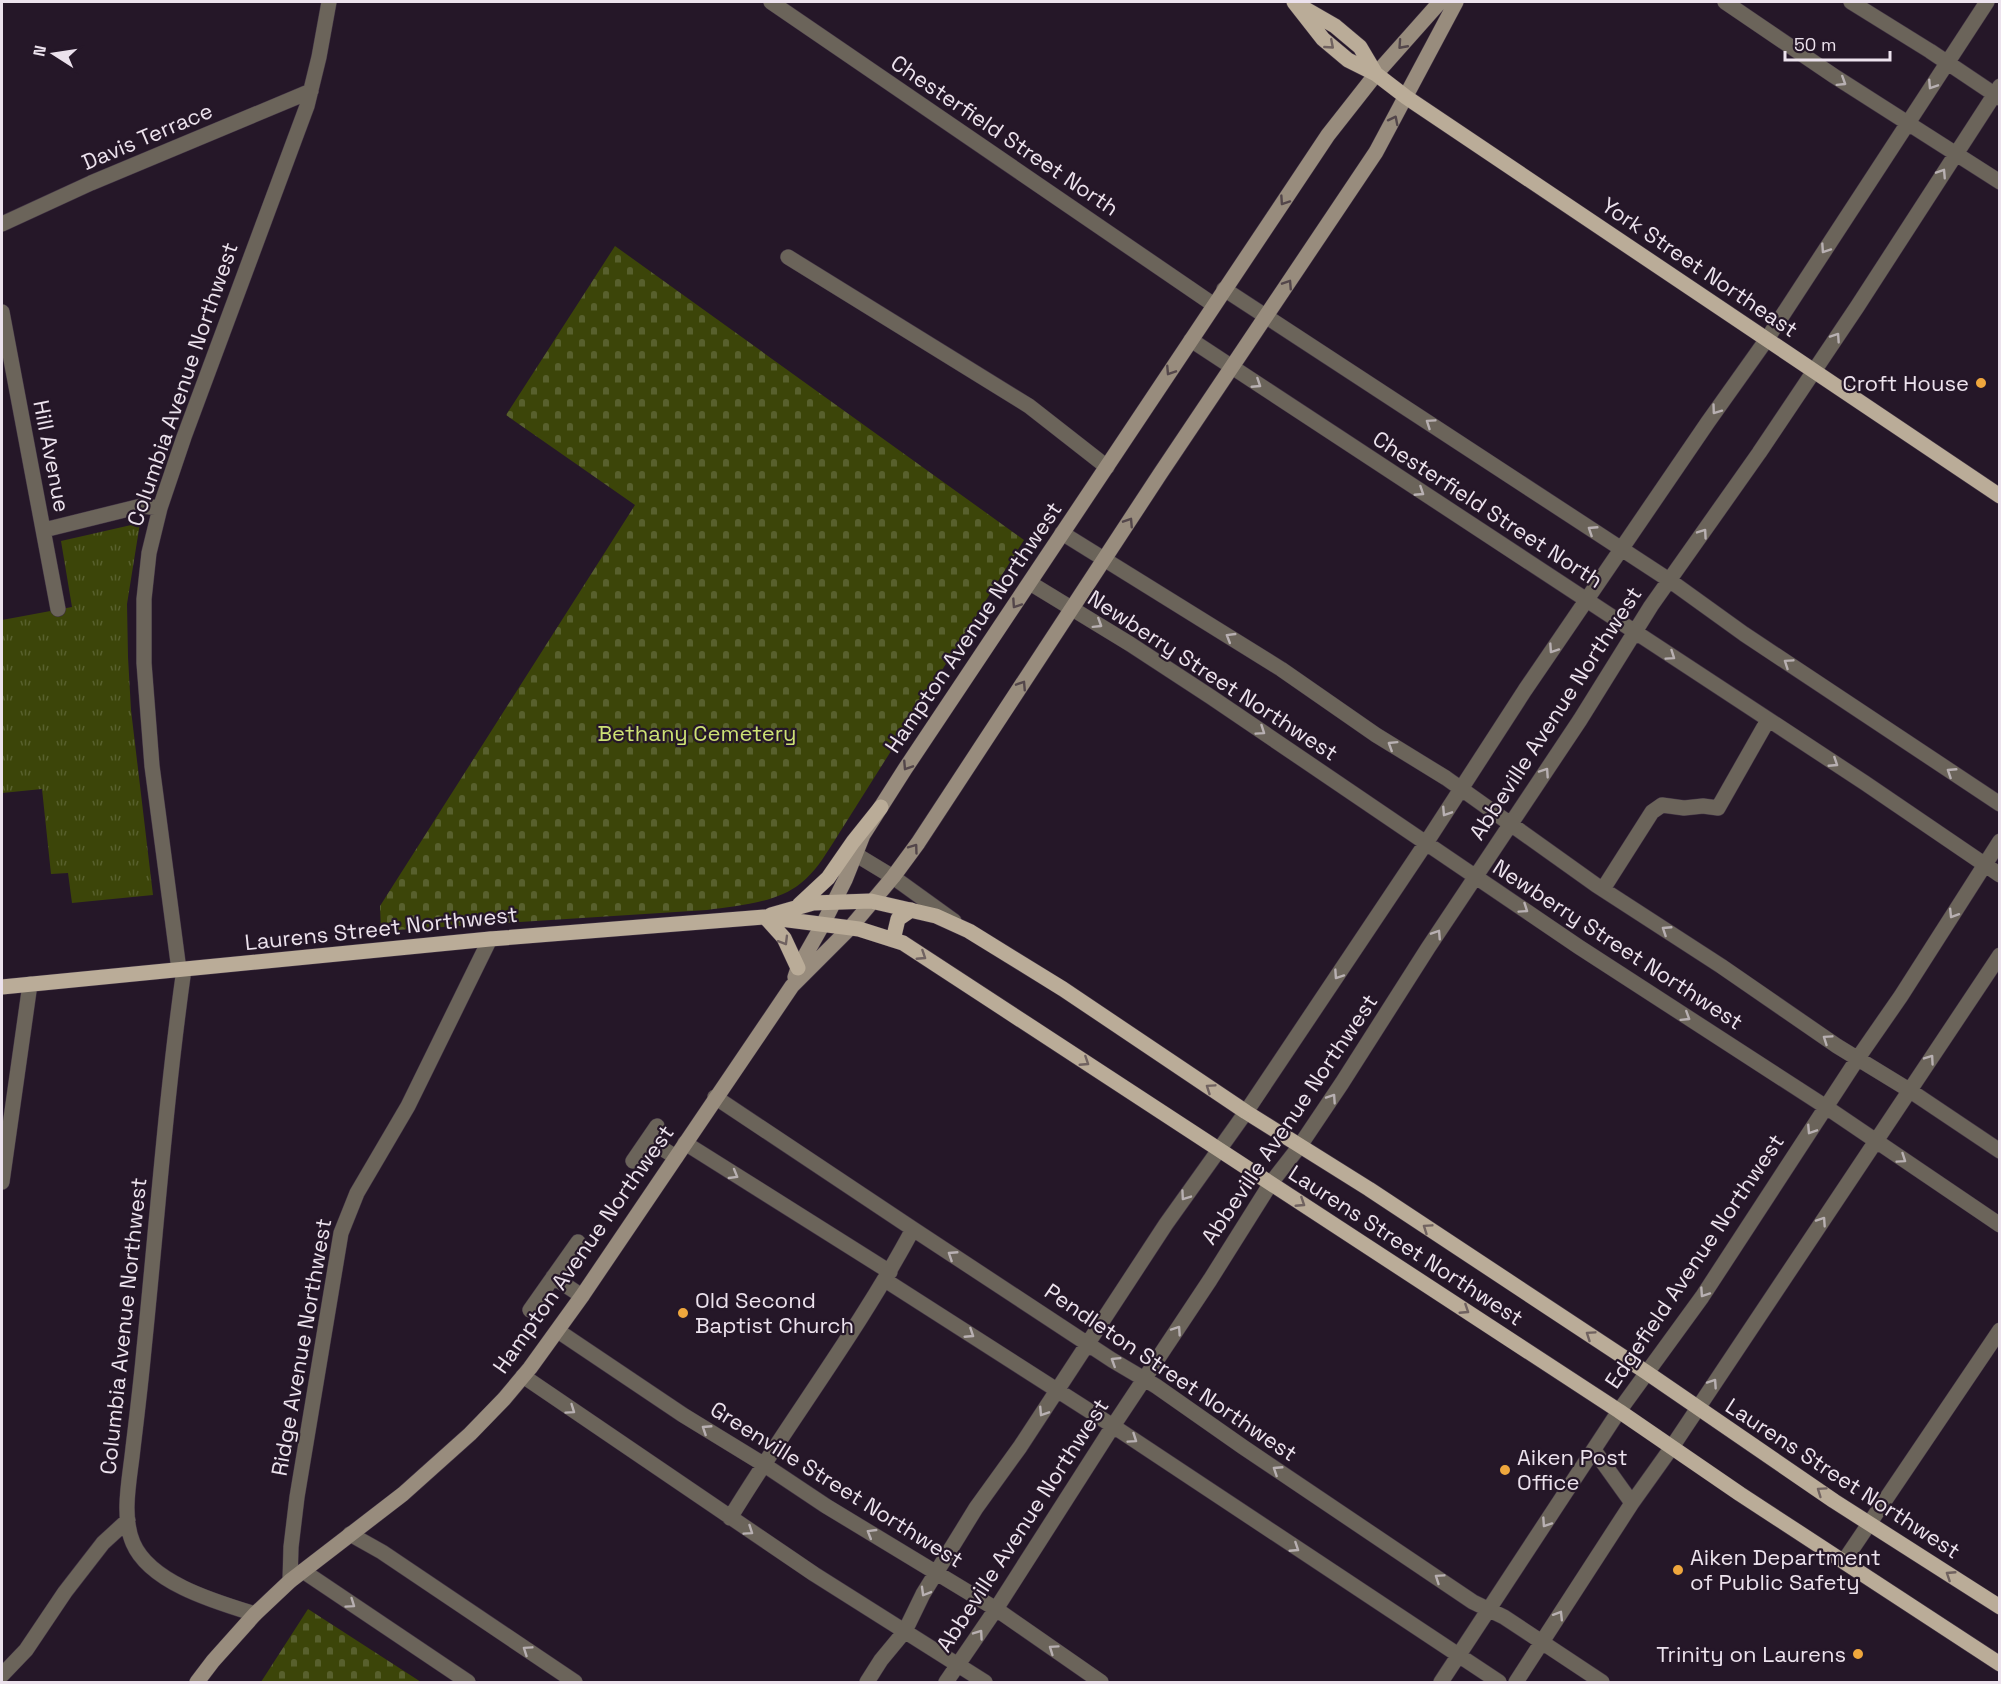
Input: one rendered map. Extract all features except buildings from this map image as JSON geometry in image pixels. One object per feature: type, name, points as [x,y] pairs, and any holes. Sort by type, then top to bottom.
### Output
[{"type":"main road","name":"York Street Northeast","points":[[1295,3],[1335,26],[1360,47],[1376,74],[1406,97],[2000,496]]},
{"type":"main road","points":[[796,908],[828,878],[881,807]]},
{"type":"main road","name":"Laurens Street Northwest","points":[[765,917],[813,903],[871,901],[936,916],[969,931],[1064,989],[1299,1147],[1369,1189],[1646,1372],[1696,1408],[2000,1607]]},
{"type":"main road","points":[[893,940],[898,919],[911,910]]},
{"type":"main road","name":"Laurens Street Northwest","points":[[2,987],[490,939],[765,917],[878,934],[903,944],[1219,1149],[2000,1664]]},
{"type":"main road","points":[[765,917],[784,938],[798,968]]},
{"type":"street","name":"Columbia Avenue Northwest","points":[[255,1614],[207,1598],[153,1570],[133,1544],[128,1520],[181,970],[152,766],[144,663],[147,571],[151,541],[160,508],[184,437],[311,91],[329,2]]},
{"type":"street","name":"Chesterfield Street North","points":[[771,2],[1214,305]]},
{"type":"street","name":"Hampton Avenue Northwest","points":[[792,986],[798,968],[834,902],[863,835],[881,807],[1329,135],[1376,74],[1440,2]]},
{"type":"street","name":"Hampton Avenue Northwest","points":[[197,1683],[213,1661],[255,1614],[290,1581],[404,1494],[470,1434],[523,1376],[558,1331],[792,986],[850,928],[918,843],[1232,367],[1377,152],[1456,2]]},
{"type":"street","points":[[1725,2],[1834,76],[2000,182]]},
{"type":"street","points":[[1851,2],[1998,93]]},
{"type":"street","name":"Abbeville Avenue Northwest","points":[[867,1683],[904,1631],[923,1594],[976,1508],[1166,1224],[1246,1112],[1586,601],[1767,339],[1987,2]]},
{"type":"street","name":"Davis Terrace","points":[[2,224],[91,183],[311,91]]},
{"type":"street","name":"Abbeville Avenue Northwest","points":[[946,1683],[1271,1183],[1299,1147],[1580,720],[1669,580],[1759,453],[1857,307],[1955,153],[1998,93]]},
{"type":"street","points":[[788,257],[1029,406],[1107,467]]},
{"type":"street","name":"Chesterfield Street North","points":[[1224,290],[1669,580],[1754,640],[2000,804]]},
{"type":"street","name":"Hill Avenue","points":[[2,312],[58,609]]},
{"type":"street","name":"Chesterfield Street North","points":[[1191,340],[1865,783],[2000,875]]},
{"type":"street","points":[[44,530],[141,506],[160,508]]},
{"type":"street","name":"Newberry Street Northwest","points":[[1062,533],[1238,641],[1376,735],[1461,789],[1509,825],[1837,1046],[1909,1090],[2000,1151]]},
{"type":"street","name":"Newberry Street Northwest","points":[[1030,582],[1211,697],[1634,984],[1826,1107],[2000,1225]]},
{"type":"street","points":[[1603,889],[1652,812],[1662,805],[1684,808],[1703,806],[1718,808],[1768,720]]},
{"type":"street","name":"Edgefield Avenue Northwest","points":[[1441,1683],[1619,1411],[1702,1297],[1901,996],[2000,841]]},
{"type":"street","name":"Laurens Street Northwest","points":[[855,854],[969,931]]},
{"type":"street","name":"Ridge Avenue Northwest","points":[[290,1581],[291,1547],[297,1497],[341,1233],[357,1193],[408,1106],[490,939]]},
{"type":"street","points":[[1516,1683],[1632,1503],[1672,1447],[2000,955]]},
{"type":"street","points":[[2,1179],[30,984]]},
{"type":"street","name":"Pendleton Street Northwest","points":[[715,1097],[913,1230],[1144,1379],[1473,1602],[1504,1617],[1602,1683]]},
{"type":"street","points":[[633,1161],[657,1126]]},
{"type":"street","points":[[648,1140],[675,1157]]},
{"type":"street","points":[[684,1143],[1499,1683]]},
{"type":"street","points":[[730,1518],[887,1276],[913,1230]]},
{"type":"street","points":[[530,1310],[578,1242]]},
{"type":"street","points":[[553,1277],[582,1296]]},
{"type":"street","points":[[1844,1561],[2000,1330]]},
{"type":"street","name":"Greenville Street Northwest","points":[[558,1331],[683,1415],[826,1506],[996,1609],[1101,1683]]},
{"type":"street","points":[[523,1376],[814,1575],[985,1683]]},
{"type":"street","points":[[1594,1450],[1632,1503]]},
{"type":"street","points":[[2,1675],[26,1650],[65,1592],[103,1543],[128,1520]]},
{"type":"street","points":[[350,1534],[382,1552],[575,1683]]},
{"type":"street","points":[[303,1570],[468,1683]]},
{"type":"green space","name":"Bethany Cemetery","points":[[615,246],[1024,540],[826,854],[811,874],[791,890],[769,899],[707,910],[381,931],[380,906],[635,505],[506,415]]},
{"type":"green space","points":[[140,523],[127,604],[128,657],[131,710],[153,895],[72,903],[68,873],[51,874],[42,789],[2,793],[2,620],[72,607],[61,541]]},
{"type":"green space","points":[[308,1609],[421,1682],[261,1682]]},
{"type":"place","name":"Croft House","points":[[1981,383]]},
{"type":"place","name":"Old Second Baptist Church","points":[[683,1313]]},
{"type":"place","name":"Aiken Post Office","points":[[1505,1470]]},
{"type":"place","name":"Aiken Department of Public Safety","points":[[1678,1570]]},
{"type":"place","name":"Trinity on Laurens","points":[[1858,1654]]}]
